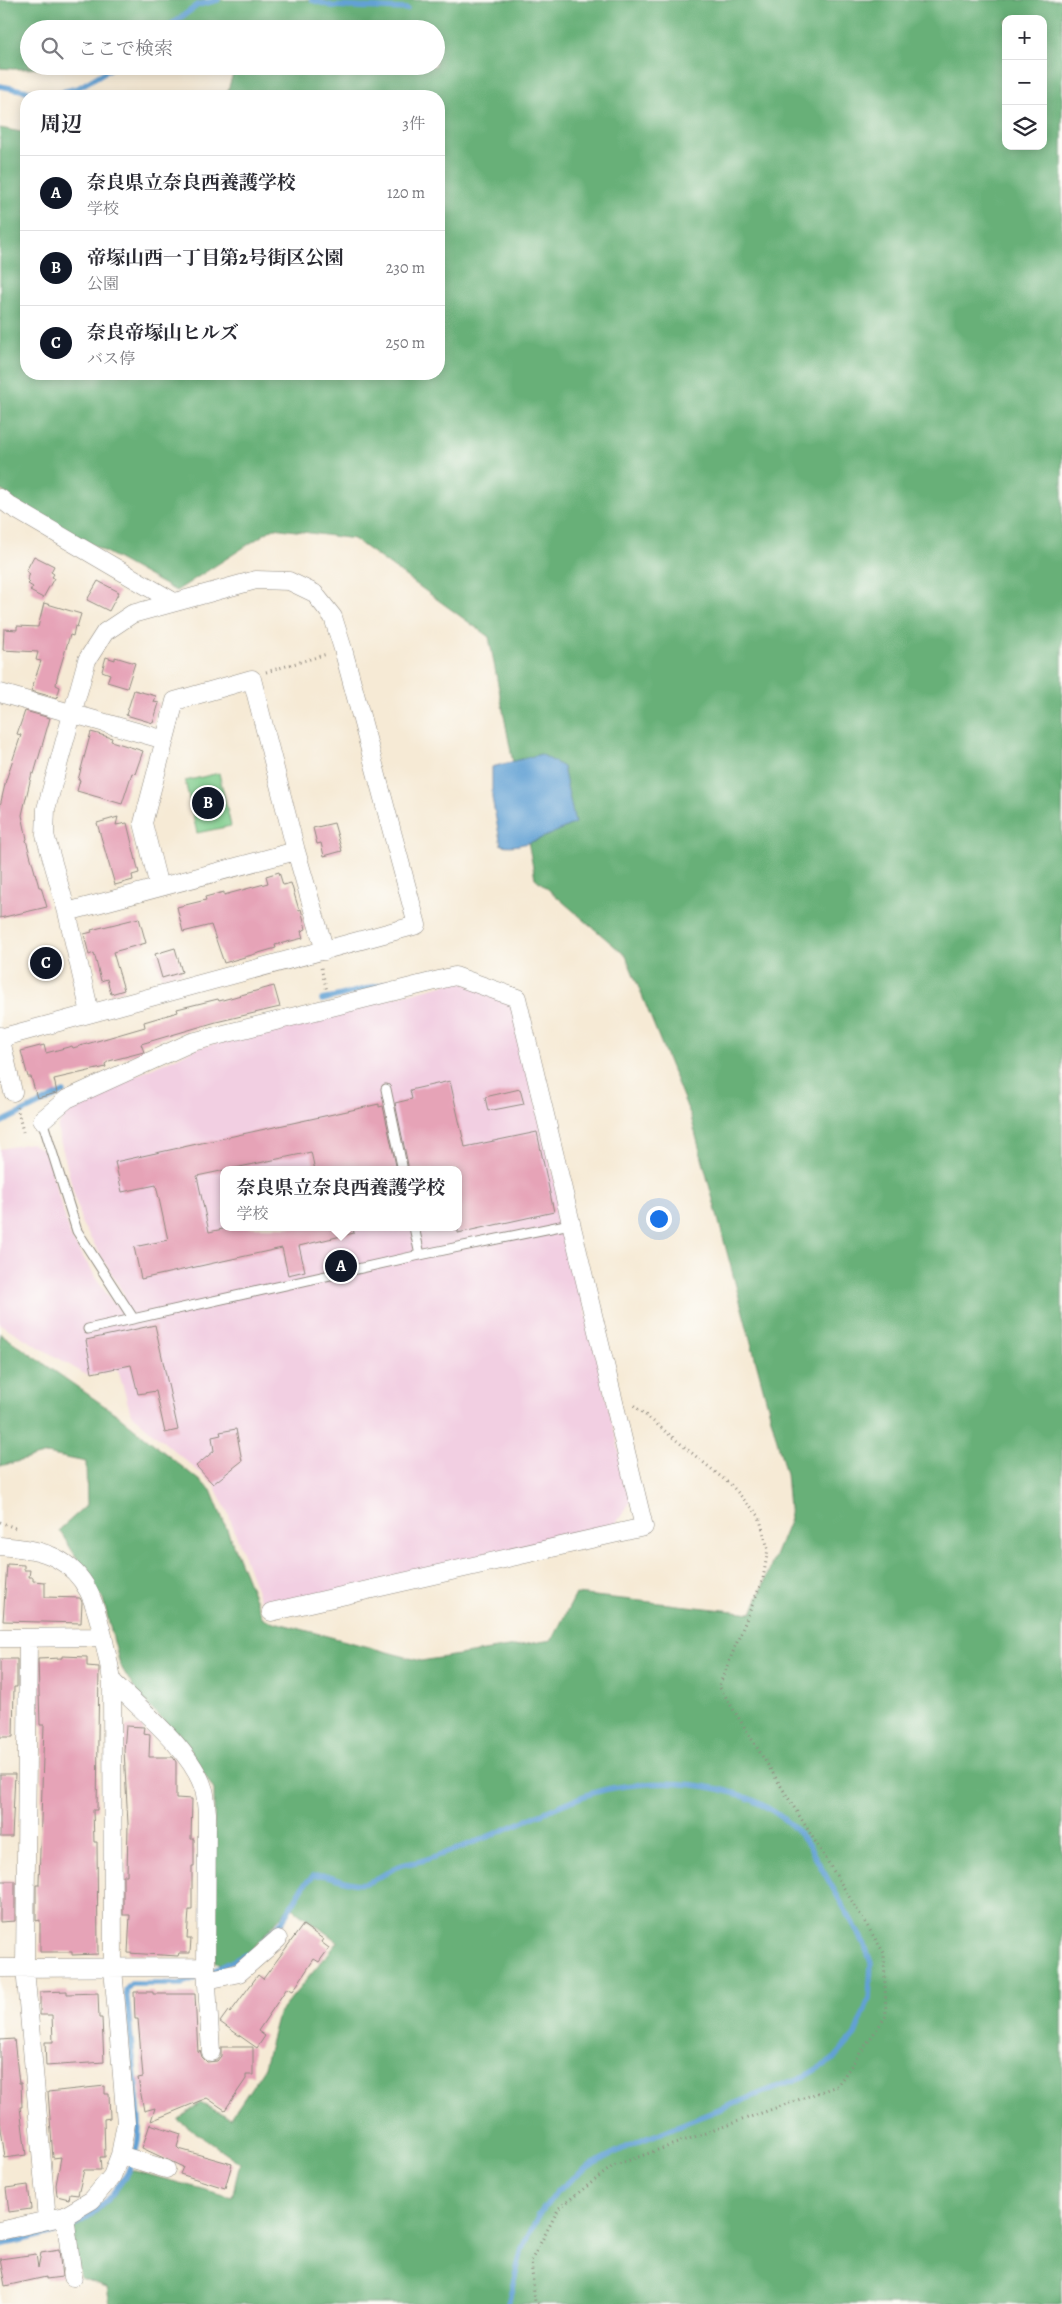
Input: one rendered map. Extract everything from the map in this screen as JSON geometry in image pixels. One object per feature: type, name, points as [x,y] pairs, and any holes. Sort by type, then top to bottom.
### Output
[{"type":"street","points":[[0,498],[10,506],[174,602]]},
{"type":"street","points":[[13,1092],[0,1037],[321,952],[417,925],[344,649],[333,617],[314,593],[290,581],[256,580],[132,614],[104,632],[88,660],[46,809],[45,835],[67,912],[90,1013]]},
{"type":"street","points":[[159,888],[143,823],[175,702],[252,678],[321,952]]},
{"type":"street","points":[[0,693],[165,740]]},
{"type":"street","points":[[67,912],[296,851]]},
{"type":"street","points":[[42,1120],[67,1099],[192,1042],[331,1006],[455,976],[517,998],[644,1527],[271,1612]]},
{"type":"street","points":[[0,1546],[35,1550],[55,1557],[72,1568],[84,1582],[95,1604],[110,1661],[112,1681],[113,1968],[126,2123],[120,2155],[112,2176],[92,2200],[65,2216],[0,2231]]},
{"type":"street","points":[[0,1638],[103,1637]]},
{"type":"street","points":[[28,1638],[25,1968],[47,2220]]},
{"type":"street","points":[[112,1681],[181,1750],[194,1768],[204,1789],[207,1813],[206,1973],[211,2052]]},
{"type":"street","points":[[0,1968],[113,1968],[239,1973],[278,1939]]},
{"type":"street","points":[[120,2155],[166,2169]]},
{"type":"street","points":[[65,2216],[73,2277]]},
{"type":"lane","points":[[386,1089],[402,1166]]},
{"type":"lane","points":[[42,1120],[77,1231],[133,1318]]},
{"type":"lane","points":[[88,1329],[420,1255],[570,1224]]},
{"type":"lane","points":[[415,1231],[420,1255]]},
{"type":"path","points":[[252,678],[258,674],[344,649]]},
{"type":"path","points":[[321,952],[331,1006]]},
{"type":"path","points":[[13,1092],[23,1132]]},
{"type":"path","points":[[538,2304],[535,2302],[531,2261],[559,2208],[613,2166],[837,2086],[886,2016],[884,1953],[719,1686],[763,1579],[768,1549],[758,1516],[731,1485],[610,1387]]},
{"type":"shaded area","points":[[458,981],[512,1001],[631,1501],[611,1531],[263,1608],[228,1513],[214,1485],[131,1414],[118,1370],[88,1376],[0,1324],[0,1149],[31,1143],[46,1151],[70,1236],[112,1303],[125,1296],[82,1224],[58,1132],[58,1127],[69,1106],[197,1048]]},
{"type":"green space","points":[[0,0],[1062,0],[1062,2304],[110,2304],[107,2287],[80,2278],[71,2230],[99,2211],[112,2198],[131,2170],[232,2197],[240,2163],[178,2120],[200,2103],[231,2118],[263,2070],[278,2014],[338,1942],[290,1906],[252,1949],[221,1965],[215,1963],[214,1790],[188,1747],[138,1695],[120,1665],[103,1599],[59,1530],[87,1505],[86,1462],[47,1454],[0,1466],[0,1333],[119,1416],[211,1490],[263,1619],[421,1661],[552,1640],[576,1594],[752,1613],[790,1519],[786,1474],[691,1117],[626,956],[535,878],[489,637],[354,539],[274,528],[176,591],[17,503],[0,489],[0,128],[20,132],[20,380],[445,380],[445,90],[228,90],[233,75],[445,75],[445,20],[20,20],[20,69],[0,68]]},
{"type":"green space","points":[[219,773],[231,826],[197,833],[185,781]]},
{"type":"water","points":[[541,754],[563,767],[575,823],[529,843],[510,846],[501,845],[492,798],[492,767]]},
{"type":"building","points":[[34,556],[54,566],[51,572],[54,574],[52,577],[54,578],[43,598],[30,591],[33,587],[28,584],[30,582],[27,580],[30,574],[26,571]]},
{"type":"building","points":[[98,581],[119,592],[109,611],[87,600]]},
{"type":"building","points":[[44,603],[81,614],[77,627],[75,626],[73,636],[70,635],[57,678],[56,685],[60,687],[57,698],[31,691],[41,661],[36,660],[38,652],[3,650],[4,629],[17,630],[17,626],[38,627]]},
{"type":"building","points":[[106,657],[115,660],[115,657],[135,663],[127,688],[107,682],[110,674],[102,671]]},
{"type":"building","points":[[134,690],[156,696],[154,702],[159,703],[153,723],[126,715]]},
{"type":"building","points":[[25,711],[50,718],[34,774],[32,773],[22,815],[26,840],[39,887],[41,887],[47,907],[0,918],[0,806],[6,780],[21,735],[17,734]]},
{"type":"building","points":[[91,732],[112,738],[111,741],[143,751],[135,774],[132,773],[122,804],[77,791],[80,780],[78,780]]},
{"type":"building","points":[[118,817],[116,825],[127,823],[139,873],[132,875],[133,880],[115,885],[97,823]]},
{"type":"building","points":[[334,823],[342,851],[324,856],[321,843],[317,844],[313,828]]},
{"type":"building","points":[[279,872],[283,885],[291,883],[299,910],[301,909],[306,929],[301,931],[303,938],[275,945],[276,948],[224,963],[211,925],[183,932],[177,907],[206,900],[205,897],[224,892],[224,895],[268,883],[266,876]]},
{"type":"building","points":[[139,918],[146,943],[113,952],[124,990],[111,994],[107,979],[101,981],[94,953],[89,955],[84,934],[92,932],[91,930]]},
{"type":"building","points":[[175,948],[182,972],[162,978],[155,954]]},
{"type":"building","points":[[274,986],[280,1007],[216,1022],[141,1044],[144,1052],[109,1061],[105,1064],[106,1067],[54,1079],[57,1093],[37,1098],[31,1077],[28,1077],[21,1051],[44,1045],[46,1053],[72,1046],[73,1048],[145,1027],[144,1022],[178,1012],[177,1009],[218,999],[219,1001]]},
{"type":"building","points":[[450,1081],[465,1147],[537,1132],[554,1212],[458,1233],[458,1231],[462,1231],[462,1166],[408,1166],[395,1103],[412,1099],[410,1090]]},
{"type":"building","points":[[520,1089],[524,1104],[488,1111],[485,1097]]},
{"type":"building","points":[[379,1104],[379,1107],[383,1106],[396,1166],[314,1166],[311,1152],[244,1166],[220,1166],[220,1171],[197,1176],[209,1232],[220,1230],[354,1231],[354,1233],[299,1246],[305,1271],[288,1275],[282,1248],[141,1279],[134,1247],[168,1240],[156,1185],[122,1192],[115,1162]]},
{"type":"building","points":[[155,1325],[178,1430],[165,1433],[156,1391],[138,1394],[131,1365],[92,1373],[86,1340]]},
{"type":"building","points":[[236,1429],[242,1461],[213,1484],[196,1466],[214,1451],[212,1437],[221,1435],[220,1432]]},
{"type":"building","points":[[7,1564],[24,1565],[24,1570],[30,1570],[29,1577],[33,1577],[33,1581],[45,1582],[45,1597],[80,1598],[82,1602],[81,1623],[3,1621]]},
{"type":"building","points":[[62,1656],[87,1657],[87,1666],[99,1667],[97,1810],[93,1810],[94,1842],[97,1842],[98,1954],[72,1955],[72,1952],[40,1952],[40,1920],[36,1921],[36,1885],[39,1885],[44,1725],[40,1725],[38,1659],[62,1658]]},
{"type":"building","points":[[0,1659],[17,1659],[17,1687],[14,1687],[13,1737],[0,1737]]},
{"type":"building","points":[[126,1726],[144,1727],[143,1733],[150,1734],[149,1757],[173,1757],[176,1762],[176,1798],[192,1799],[191,1839],[194,1839],[194,1866],[192,1866],[192,1910],[189,1910],[187,1939],[191,1939],[190,1953],[179,1953],[178,1956],[128,1953],[130,1915],[123,1915],[123,1875],[127,1875],[128,1824],[124,1750]]},
{"type":"building","points":[[0,1774],[15,1774],[12,1837],[0,1837]]},
{"type":"building","points":[[0,1881],[15,1881],[15,1921],[0,1922]]},
{"type":"building","points":[[303,1925],[323,1939],[321,1942],[329,1948],[319,1962],[314,1959],[293,1991],[287,1988],[258,2031],[265,2036],[257,2048],[220,2022],[228,2011],[230,2013],[258,1975],[263,1979]]},
{"type":"building","points":[[67,1991],[67,1994],[98,1993],[99,2018],[102,2018],[104,2062],[46,2066],[45,2042],[53,2042],[52,2015],[40,2015],[40,1992]]},
{"type":"building","points":[[134,1992],[195,1994],[198,2053],[200,2050],[202,2057],[207,2062],[217,2061],[221,2056],[221,2047],[253,2047],[253,2075],[246,2075],[246,2079],[225,2110],[207,2098],[151,2121],[155,2108],[144,2111],[138,2078],[143,2077],[138,2019],[135,2019]]},
{"type":"building","points":[[14,2039],[19,2083],[21,2083],[22,2107],[20,2107],[26,2155],[5,2158],[0,2121],[0,2040]]},
{"type":"building","points":[[105,2086],[105,2094],[109,2094],[110,2118],[104,2119],[105,2157],[100,2157],[101,2170],[84,2170],[78,2195],[70,2194],[69,2199],[57,2196],[56,2185],[61,2157],[53,2158],[48,2092]]},
{"type":"building","points":[[150,2124],[181,2134],[177,2147],[179,2149],[232,2164],[225,2188],[180,2174],[183,2167],[142,2148]]},
{"type":"building","points":[[28,2185],[31,2209],[9,2212],[6,2188]]},
{"type":"building","points":[[59,2250],[62,2277],[46,2279],[46,2277],[5,2286],[0,2259],[36,2254],[38,2268],[41,2253]]},
{"type":"waterway","points":[[177,20],[198,5],[218,0]]},
{"type":"waterway","points":[[312,0],[332,6],[407,9]]},
{"type":"waterway","points":[[69,90],[78,88],[100,75]]},
{"type":"waterway","points":[[0,86],[21,90]]},
{"type":"waterway","points":[[322,1000],[433,972]]},
{"type":"waterway","points":[[0,1123],[64,1092]]},
{"type":"waterway","points":[[262,1943],[283,1920],[305,1884],[313,1876],[327,1876],[362,1884],[369,1882],[402,1865],[421,1861],[456,1849],[574,1800],[612,1788],[665,1783],[720,1789],[746,1797],[770,1809],[791,1825],[809,1846],[864,1943],[871,1963],[869,1999],[855,2035],[835,2058],[807,2075],[628,2146],[589,2166],[557,2191],[539,2215],[522,2249],[508,2304]]},
{"type":"waterway","points":[[215,1970],[253,1951]]},
{"type":"waterway","points":[[0,2245],[47,2234],[74,2225],[94,2212],[121,2183],[133,2161],[139,2132],[126,1990],[131,1984],[182,1984],[204,1975]]},
{"type":"place","name":"帝塚山西一丁目第2号街区公園","points":[[208,803]]},
{"type":"place","name":"奈良帝塚山ヒルズ","points":[[46,963]]},
{"type":"place","name":"奈良県立奈良西養護学校","points":[[341,1266]]}]
